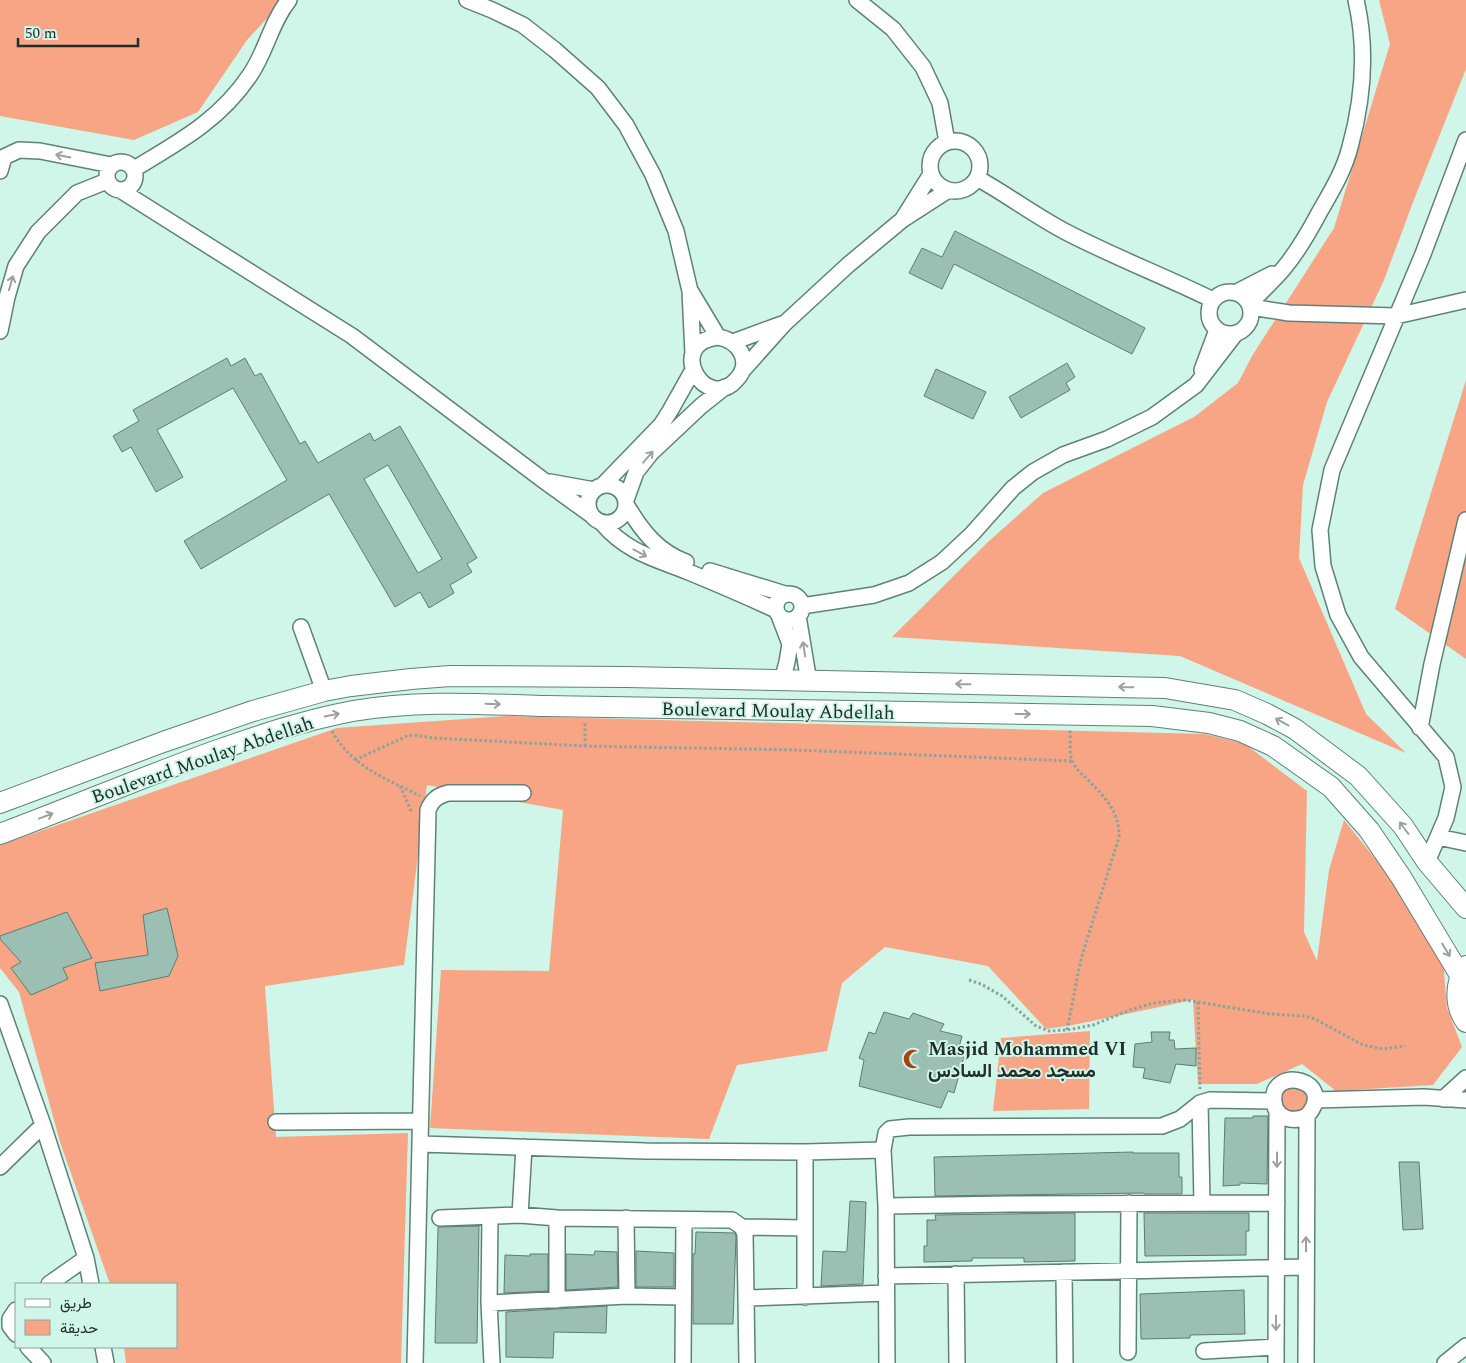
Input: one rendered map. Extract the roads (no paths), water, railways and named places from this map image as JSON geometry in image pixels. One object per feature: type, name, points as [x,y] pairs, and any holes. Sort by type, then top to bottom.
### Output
[{"type":"main road","name":"Boulevard Moulay Abdellah","points":[[0,803],[244,714],[324,691],[411,679],[450,676],[626,677],[1165,688],[1235,700],[1295,729],[1358,776],[1403,826],[1427,862],[1466,908]]},
{"type":"main road","name":"Boulevard Moulay Abdellah","points":[[0,833],[173,766],[262,735],[315,719],[413,703],[1152,716],[1209,723],[1240,732],[1273,746],[1331,786],[1369,830],[1463,970]]},
{"type":"main road","points":[[1463,970],[1457,989],[1458,1004],[1466,1022]]},
{"type":"street","points":[[120,190],[126,190],[131,171],[208,122],[224,107],[250,75],[260,58],[282,9],[289,0]]},
{"type":"street","points":[[467,0],[523,25],[555,50],[598,88],[626,126],[653,175],[676,231],[690,291],[693,370],[702,383],[709,387],[717,389],[725,387]]},
{"type":"street","points":[[857,0],[892,29],[923,67],[940,102],[946,142]]},
{"type":"street","points":[[1250,305],[1284,268],[1314,223],[1336,183],[1350,149],[1357,119],[1363,75],[1359,15],[1356,0]]},
{"type":"street","points":[[955,140],[964,142],[977,153],[980,161],[978,178],[968,188],[954,192],[948,191],[934,182],[930,174],[930,158],[934,151],[946,142],[955,140]]},
{"type":"street","points":[[1427,862],[1446,818],[1453,787],[1446,757],[1361,658],[1338,616],[1323,566],[1320,530],[1332,470],[1422,254],[1466,140]]},
{"type":"street","points":[[0,170],[4,157],[19,150],[40,151],[111,165],[121,161],[131,171],[150,208]]},
{"type":"street","points":[[111,165],[106,175],[107,181],[115,189],[120,190],[150,208],[352,336],[596,518],[622,543],[657,561],[722,585],[786,620],[793,620],[800,611],[874,595],[909,583],[942,562],[972,534],[1013,488],[1033,472],[1063,456],[1107,439],[1152,417],[1196,385],[1242,330],[1252,313],[1250,305],[1244,296],[1237,292]]},
{"type":"street","points":[[902,220],[930,174]]},
{"type":"street","points":[[978,178],[1064,231],[1213,300]]},
{"type":"street","points":[[0,331],[16,266],[38,232],[77,193],[107,181]]},
{"type":"street","points":[[693,370],[661,425],[591,494],[588,504],[596,518],[616,522],[623,515],[636,472],[651,453],[701,406],[738,378],[784,324],[848,265],[902,220],[948,191]]},
{"type":"street","points":[[1284,268],[1237,292],[1224,292],[1213,300],[1210,306],[1209,319],[1217,330],[1223,333],[1242,330],[1289,313]]},
{"type":"street","points":[[690,291],[718,337]]},
{"type":"street","points":[[1250,305],[1289,313],[1396,316],[1466,300]]},
{"type":"street","points":[[733,342],[784,324]]},
{"type":"street","points":[[1196,385],[1217,330]]},
{"type":"street","points":[[693,354],[703,341],[710,338],[726,338],[739,348],[742,355],[742,371]]},
{"type":"street","points":[[543,480],[598,488],[609,484],[620,489],[642,530],[657,546],[672,557],[726,576],[794,595],[798,598],[809,682]]},
{"type":"street","points":[[1420,728],[1432,664],[1466,520]]},
{"type":"street","points":[[782,681],[788,662],[790,644],[778,614],[777,600],[785,594]]},
{"type":"street","points":[[301,627],[324,691]]},
{"type":"street","points":[[415,1363],[428,810],[431,802],[439,795],[448,793],[523,793]]},
{"type":"street","points":[[1438,838],[1466,843]]},
{"type":"street","points":[[0,1004],[44,1125],[86,1258],[91,1283]]},
{"type":"street","points":[[1443,1099],[1466,1078]]},
{"type":"street","points":[[1275,1106],[1281,1116],[1290,1120],[1300,1120],[1312,1110],[1315,1100],[1308,1084],[1301,1080],[1294,1079],[1282,1083],[1276,1090],[1275,1106],[1277,1203],[1276,1363]]},
{"type":"street","points":[[1315,1100],[1424,1097],[1466,1100]]},
{"type":"street","points":[[887,1363],[886,1206],[883,1150],[886,1133],[890,1129],[898,1127],[1162,1126],[1180,1119],[1200,1104],[1210,1100],[1275,1106]]},
{"type":"street","points":[[1200,1104],[1202,1203]]},
{"type":"street","points":[[1306,1363],[1307,1116]]},
{"type":"street","points":[[276,1122],[420,1121]]},
{"type":"street","points":[[0,1166],[44,1125]]},
{"type":"street","points":[[420,1144],[646,1151],[805,1152],[883,1150]]},
{"type":"street","points":[[520,1215],[524,1147]]},
{"type":"street","points":[[805,1152],[805,1297]]},
{"type":"street","points":[[1128,1352],[1129,1203]]},
{"type":"street","points":[[886,1206],[1277,1203]]},
{"type":"street","points":[[440,1218],[520,1215],[557,1218],[732,1220],[742,1227],[805,1228]]},
{"type":"street","points":[[490,1216],[489,1303],[492,1363]]},
{"type":"street","points":[[557,1218],[557,1300]]},
{"type":"street","points":[[626,1218],[627,1296]]},
{"type":"street","points":[[683,1363],[684,1220]]},
{"type":"street","points":[[742,1227],[746,1242],[748,1363]]},
{"type":"street","points":[[50,1283],[86,1258]]},
{"type":"street","points":[[886,1276],[1306,1267]]},
{"type":"street","points":[[1064,1272],[1065,1363]]},
{"type":"street","points":[[956,1274],[957,1363]]},
{"type":"street","points":[[747,1298],[886,1293]]},
{"type":"street","points":[[489,1303],[627,1296],[683,1297]]},
{"type":"street","points":[[15,1312],[10,1319],[10,1326],[15,1333]]},
{"type":"street","points":[[1445,1363],[1466,1346]]},
{"type":"street","points":[[1204,1351],[1276,1347]]},
{"type":"street","points":[[29,1348],[43,1363]]},
{"type":"street","points":[[103,1348],[106,1363]]},
{"type":"place","name":"Masjid Mohammed VI مسجد محمد السادس","points":[[913,1059]]}]
